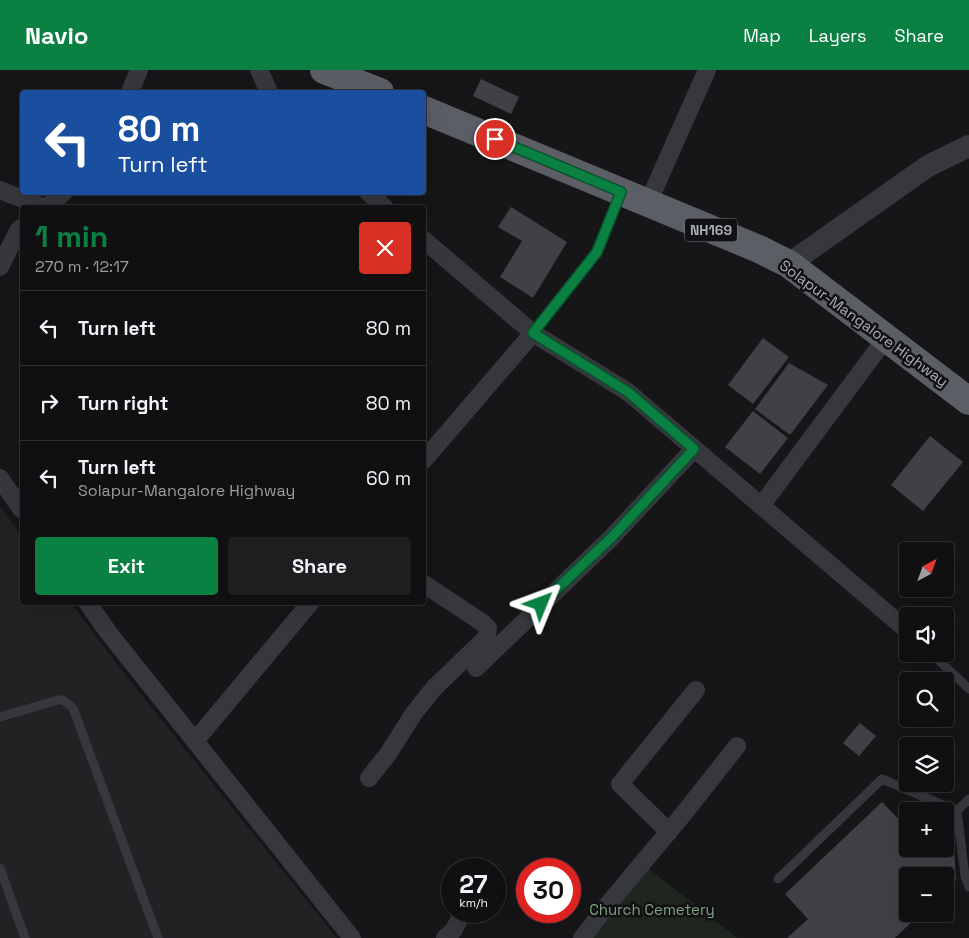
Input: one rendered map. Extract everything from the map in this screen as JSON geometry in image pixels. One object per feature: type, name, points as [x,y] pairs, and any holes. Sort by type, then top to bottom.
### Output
[{"type":"highway","points":[[324,70],[375,90]]},
{"type":"highway","name":"Solapur-Mangalore Highway","points":[[426,111],[789,264],[969,401]]},
{"type":"street","points":[[131,90],[139,70]]},
{"type":"street","points":[[259,70],[268,90]]},
{"type":"street","points":[[648,203],[707,70]]},
{"type":"street","points":[[789,264],[928,166],[969,146]]},
{"type":"street","points":[[0,190],[38,205]]},
{"type":"street","points":[[49,205],[61,195]]},
{"type":"street","points":[[371,195],[381,205]]},
{"type":"street","points":[[0,267],[20,229]]},
{"type":"street","points":[[426,242],[533,333],[628,392],[899,623]]},
{"type":"street","points":[[426,458],[533,333]]},
{"type":"street","points":[[761,506],[886,338]]},
{"type":"street","points":[[476,668],[612,537],[694,449]]},
{"type":"street","points":[[0,478],[20,502]]},
{"type":"street","points":[[369,778],[388,754],[414,713],[434,688],[487,637],[488,628],[483,623],[426,585]]},
{"type":"street","points":[[89,605],[108,632],[352,938]]},
{"type":"street","points":[[195,741],[308,605]]},
{"type":"street","points":[[668,832],[620,784],[696,690]]},
{"type":"street","points":[[582,938],[737,746]]},
{"type":"street","points":[[445,938],[457,923]]},
{"type":"lane","points":[[533,333],[597,252],[621,192]]},
{"type":"lane","points":[[940,662],[969,689]]},
{"type":"lane","points":[[0,717],[58,700],[63,700],[73,708],[158,938]]},
{"type":"lane","points":[[778,879],[882,779],[957,811]]},
{"type":"lane","points":[[969,798],[957,811],[965,876],[969,887]]},
{"type":"lane","points":[[0,868],[25,938]]},
{"type":"shaded area","points":[[0,506],[20,533],[20,605],[72,605],[116,663],[337,938],[0,938]]},
{"type":"green space","name":"Church Cemetery","points":[[648,868],[737,938],[591,938]]},
{"type":"building","points":[[481,79],[519,97],[511,114],[473,96]]},
{"type":"building","points":[[511,207],[567,242],[533,298],[500,277],[522,241],[498,227]]},
{"type":"building","points":[[763,338],[789,357],[753,404],[728,385]]},
{"type":"building","points":[[789,363],[828,385],[790,435],[755,409]]},
{"type":"building","points":[[753,411],[788,438],[760,474],[725,447]]},
{"type":"building","points":[[930,436],[963,462],[923,511],[891,485]]},
{"type":"building","points":[[860,723],[876,736],[859,756],[843,743]]},
{"type":"building","points":[[882,802],[899,820],[899,857],[954,857],[954,846],[956,880],[954,882],[954,867],[899,867],[899,922],[912,922],[895,938],[787,938],[808,919],[785,894]]},
{"type":"route","points":[[495,139],[621,192],[597,252],[533,333],[628,392],[694,449],[612,537],[541,604]]}]
